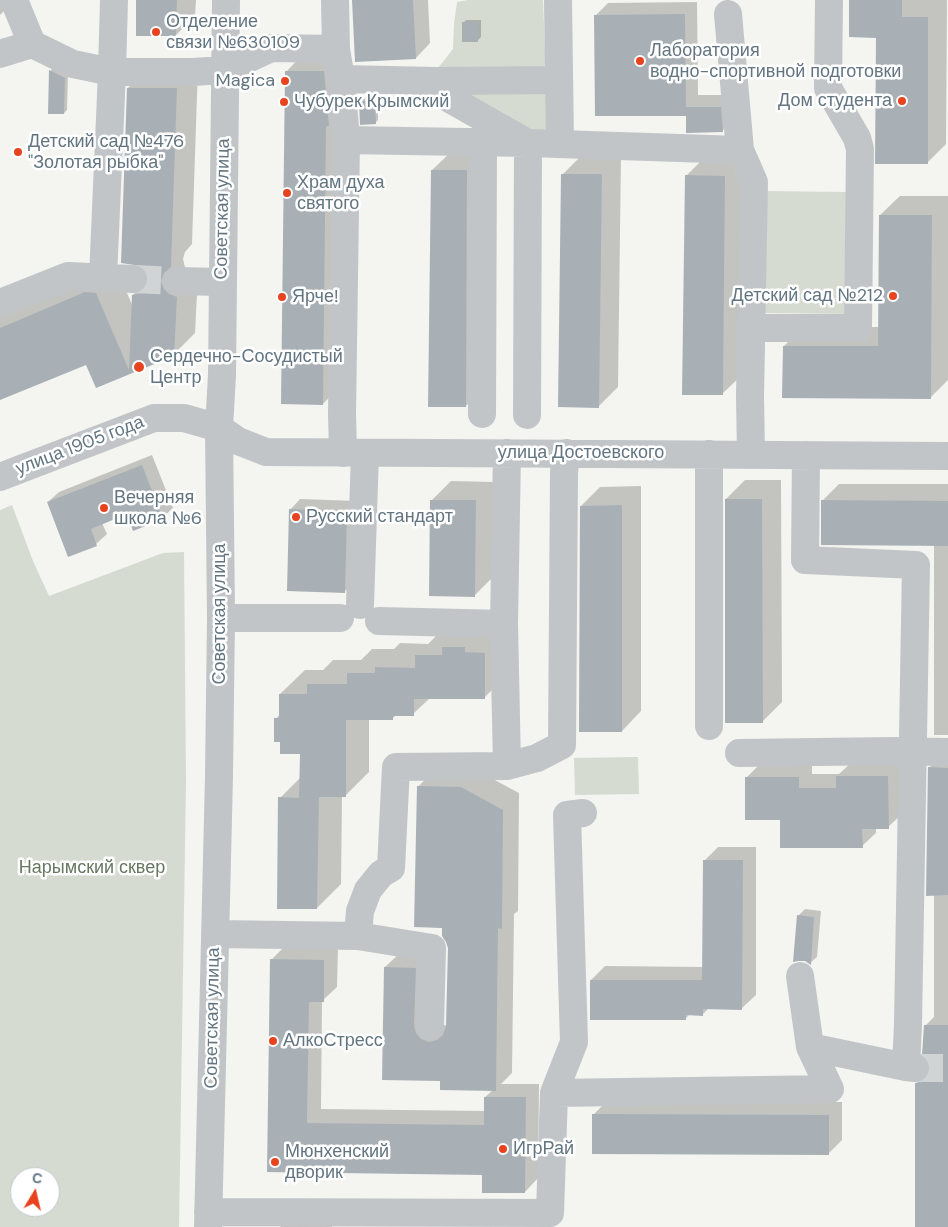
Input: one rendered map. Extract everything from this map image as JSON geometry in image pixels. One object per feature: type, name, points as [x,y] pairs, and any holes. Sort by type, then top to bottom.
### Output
[{"type":"street","points":[[14,0],[32,44],[73,64],[112,72],[224,70],[271,48],[336,49]]},
{"type":"street","points":[[103,278],[114,0]]},
{"type":"street","name":"Советская улица","points":[[208,1219],[221,618],[220,428],[226,0]]},
{"type":"street","points":[[335,0],[336,49],[341,79],[346,140],[342,413],[354,453],[360,615]]},
{"type":"street","points":[[558,0],[560,143]]},
{"type":"street","points":[[752,329],[858,328],[860,149],[857,138],[828,88],[829,0]]},
{"type":"street","points":[[728,14],[740,150],[754,182],[750,397],[751,454]]},
{"type":"street","points":[[0,54],[32,44]]},
{"type":"street","points":[[341,79],[559,80]]},
{"type":"street","points":[[418,80],[528,143]]},
{"type":"street","points":[[346,140],[560,143],[740,150]]},
{"type":"street","points":[[482,142],[482,414]]},
{"type":"street","points":[[527,415],[528,143]]},
{"type":"street","points":[[0,303],[68,276],[133,279]]},
{"type":"street","points":[[177,280],[222,282]]},
{"type":"street","name":"улица 1905 года","points":[[0,477],[154,418],[184,418],[220,428]]},
{"type":"street","name":"улица Достоевского","points":[[220,428],[238,441],[266,452],[948,456]]},
{"type":"street","points":[[507,766],[504,624],[508,453]]},
{"type":"street","points":[[358,936],[360,911],[368,890],[381,874],[391,868],[396,767],[507,766],[537,758],[562,745],[564,472],[566,453]]},
{"type":"street","points":[[709,454],[709,726]]},
{"type":"street","points":[[806,455],[805,560],[916,565],[908,1014],[910,1067],[810,1047]]},
{"type":"street","points":[[221,618],[360,615],[504,624]]},
{"type":"street","points":[[739,753],[948,752]]},
{"type":"street","points":[[208,1219],[550,1220],[554,1093],[574,1042],[567,815],[583,813]]},
{"type":"street","points":[[215,934],[358,936],[432,948],[430,1026]]},
{"type":"street","points":[[554,1093],[830,1089],[810,1047],[800,976]]},
{"type":"green space","points":[[468,0],[543,0],[547,99],[546,133],[527,134],[437,88],[438,68],[453,49],[457,2]]},
{"type":"green space","points":[[764,191],[848,192],[846,314],[763,313]]},
{"type":"green space","name":"Нарымский сквер","points":[[12,505],[33,561],[49,596],[163,553],[184,552],[186,782],[179,1227],[0,1227],[0,510]]},
{"type":"green space","points":[[638,757],[639,794],[575,795],[574,758]]},
{"type":"building","points":[[136,0],[177,0],[176,36],[136,36]]},
{"type":"building","points":[[352,0],[413,0],[416,59],[355,62]]},
{"type":"building","name":"Дом студента","points":[[849,0],[902,0],[902,17],[928,17],[928,164],[875,164],[876,38],[849,37]]},
{"type":"building","name":"Лаборатория водно-спортивной подготовки","points":[[685,14],[686,107],[721,107],[723,132],[686,133],[686,116],[595,116],[594,15]]},
{"type":"building","points":[[462,22],[478,22],[478,42],[462,42]]},
{"type":"building","points":[[49,70],[65,78],[64,114],[48,114]]},
{"type":"building","points":[[285,71],[324,71],[329,126],[326,126],[323,405],[281,404]]},
{"type":"building","points":[[127,88],[177,88],[171,267],[164,273],[161,281],[164,289],[169,294],[177,297],[174,356],[96,388],[86,365],[0,400],[0,328],[85,292],[96,293],[129,370],[132,295],[140,293],[146,288],[149,279],[147,271],[141,266],[121,263]]},
{"type":"building","points":[[359,101],[375,101],[376,124],[360,125]]},
{"type":"building","points":[[431,170],[467,170],[466,407],[428,407]]},
{"type":"building","points":[[561,174],[602,174],[599,408],[558,407]]},
{"type":"building","points":[[685,175],[725,176],[723,395],[682,395]]},
{"type":"building","points":[[879,215],[932,215],[931,399],[782,398],[783,346],[878,346]]},
{"type":"building","name":"Вечерняя школа №6","points":[[142,465],[163,519],[133,531],[127,514],[91,529],[97,546],[68,557],[47,502]]},
{"type":"building","points":[[725,499],[762,499],[763,723],[725,723]]},
{"type":"building","points":[[430,500],[476,500],[475,597],[429,596]]},
{"type":"building","points":[[821,500],[948,501],[948,546],[821,545]]},
{"type":"building","points":[[622,505],[622,732],[579,732],[580,506]]},
{"type":"building","points":[[289,509],[347,511],[345,593],[287,591]]},
{"type":"building","points":[[442,647],[465,647],[465,652],[485,653],[485,699],[414,699],[414,716],[393,716],[393,720],[346,720],[346,797],[319,797],[317,909],[277,909],[278,797],[299,798],[300,754],[280,754],[280,742],[274,742],[274,718],[279,718],[279,694],[307,694],[307,684],[347,684],[347,673],[375,673],[375,667],[415,668],[415,655],[442,655]]},
{"type":"building","points":[[928,767],[948,768],[948,895],[926,896]]},
{"type":"building","points":[[836,776],[888,776],[889,829],[862,829],[863,848],[780,848],[780,820],[745,820],[745,777],[799,777],[799,788],[836,788]]},
{"type":"building","points":[[417,786],[461,787],[503,810],[502,929],[498,928],[496,1091],[440,1090],[440,1081],[382,1080],[384,967],[416,968],[414,1026],[416,1033],[421,1039],[429,1042],[437,1040],[443,1035],[446,1026],[448,948],[442,936],[442,928],[414,927]]},
{"type":"building","points":[[703,860],[743,860],[742,1010],[703,1009],[703,1016],[686,1015],[686,1020],[590,1020],[590,980],[702,980]]},
{"type":"building","points":[[797,915],[814,917],[811,965],[805,961],[793,962]]},
{"type":"building","points":[[270,959],[324,960],[324,1002],[309,1002],[307,1123],[484,1125],[484,1097],[526,1097],[525,1193],[482,1193],[482,1175],[267,1172]]},
{"type":"building","points":[[924,1025],[948,1025],[948,1227],[915,1227],[915,1083],[922,1082],[927,1078],[931,1069],[929,1061],[922,1055]]},
{"type":"building","points":[[592,1114],[829,1115],[829,1155],[592,1154]]},
{"type":"tunnel","points":[[133,279],[177,281]]},
{"type":"tunnel","points":[[915,1068],[948,1068]]},
{"type":"place","name":"Отделение связи №630109","points":[[156,32]]},
{"type":"place","name":"Лаборатория водно-спортивной подготовки","points":[[640,61]]},
{"type":"place","name":"Magica","points":[[285,81]]},
{"type":"place","name":"Дом студента","points":[[902,101]]},
{"type":"place","name":"Чубурек Крымский","points":[[284,102]]},
{"type":"place","name":"Детский сад №476 \"Золотая рыбка\"","points":[[18,152]]},
{"type":"place","name":"Храм духа святого","points":[[287,193]]},
{"type":"place","name":"Детский сад №212","points":[[893,296]]},
{"type":"place","name":"Ярче!","points":[[282,297]]},
{"type":"place","name":"Сердечно-Сосудистый Центр","points":[[139,367]]},
{"type":"place","name":"Вечерняя школа №6","points":[[104,508]]},
{"type":"place","name":"Русский стандарт","points":[[296,517]]},
{"type":"place","name":"АлкоСтресс","points":[[273,1041]]},
{"type":"place","name":"ИгрРай","points":[[503,1149]]},
{"type":"place","name":"Мюнхенский дворик","points":[[275,1162]]}]
